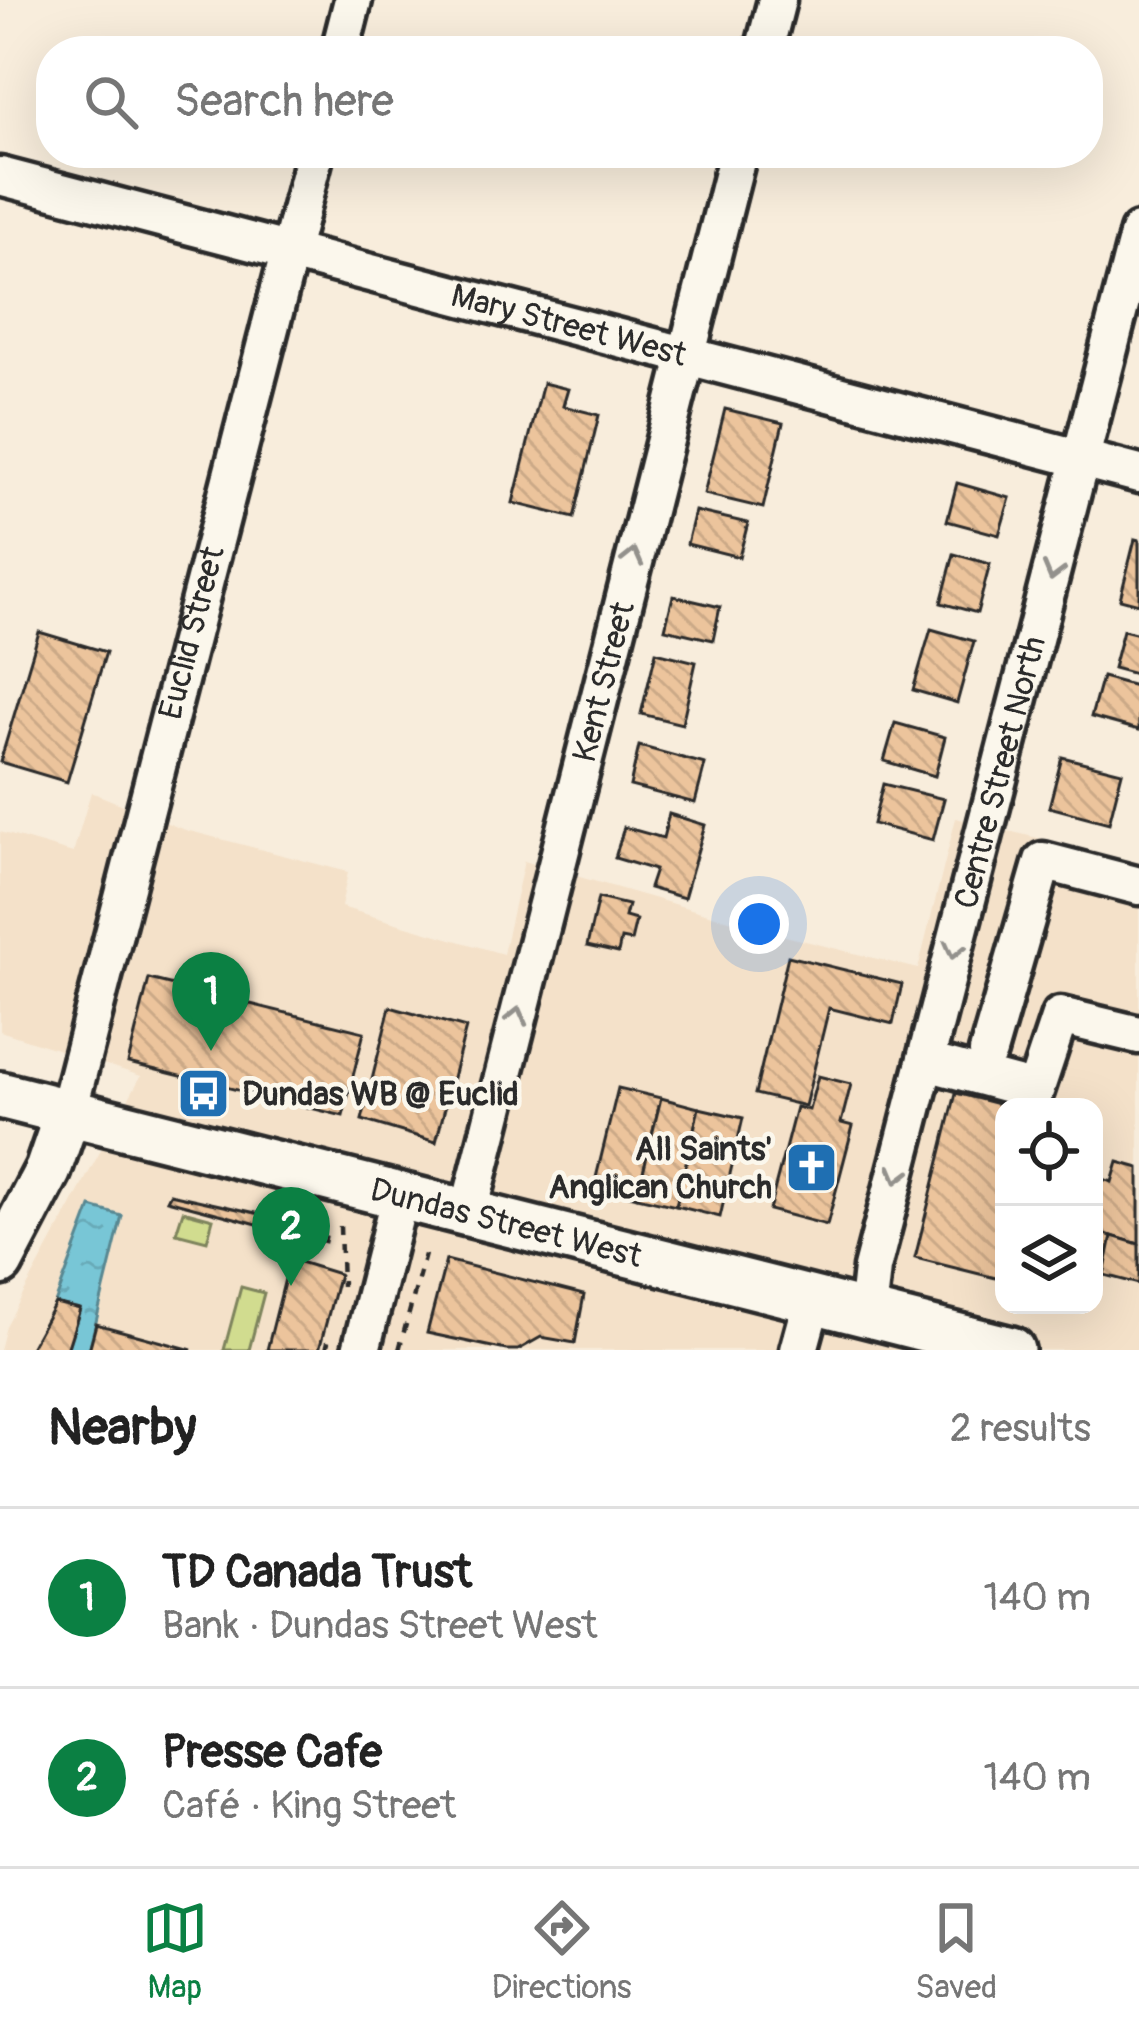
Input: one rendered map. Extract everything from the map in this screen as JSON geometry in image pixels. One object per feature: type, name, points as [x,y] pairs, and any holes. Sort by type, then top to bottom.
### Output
[{"type":"main road","name":"Dundas Street West","points":[[0,1095],[1011,1350]]},
{"type":"main road","points":[[0,1262],[48,1169],[68,1112]]},
{"type":"street","points":[[344,36],[353,0]]},
{"type":"street","points":[[768,36],[777,0]]},
{"type":"street","name":"Euclid Street","points":[[68,1112],[311,168]]},
{"type":"street","name":"Kent Street","points":[[469,1211],[733,168]]},
{"type":"street","name":"Mary Street West","points":[[0,176],[1139,474]]},
{"type":"street","name":"Centre Street North","points":[[867,1313],[872,1268],[1139,232]]},
{"type":"street","points":[[988,1052],[1043,861],[1139,886]]},
{"type":"street","points":[[927,1062],[1035,1091],[1060,1016],[1139,1035]]},
{"type":"street","points":[[362,1350],[400,1195]]},
{"type":"street","points":[[799,1350],[813,1299]]},
{"type":"path","points":[[340,1226],[343,1286]]},
{"type":"path","points":[[399,1350],[427,1246]]},
{"type":"path","points":[[326,1350],[331,1328]]},
{"type":"shaded area","points":[[91,792],[182,829],[348,872],[341,907],[503,954],[524,861],[918,969],[956,818],[1139,863],[1139,1350],[0,1350],[6,1326],[141,1076],[0,1031],[0,832],[73,853]]},
{"type":"green space","points":[[183,1211],[213,1219],[207,1241],[176,1233]]},
{"type":"green space","points":[[241,1287],[264,1293],[249,1350],[224,1350]]},
{"type":"water","points":[[91,1207],[122,1216],[89,1350],[67,1350],[80,1309],[55,1303]]},
{"type":"building","points":[[543,383],[568,389],[563,406],[599,415],[574,518],[513,503]]},
{"type":"building","points":[[725,409],[783,423],[763,508],[704,494]]},
{"type":"building","points":[[957,483],[1010,498],[999,535],[947,521]]},
{"type":"building","points":[[695,511],[748,523],[739,557],[687,544]]},
{"type":"building","points":[[1135,539],[1139,540],[1139,604],[1120,599]]},
{"type":"building","points":[[954,554],[990,564],[977,613],[941,603]]},
{"type":"building","points":[[673,596],[720,607],[713,640],[665,629]]},
{"type":"building","points":[[931,629],[974,641],[957,703],[913,690]]},
{"type":"building","points":[[1123,630],[1139,634],[1139,675],[1113,668]]},
{"type":"building","points":[[39,632],[106,652],[67,782],[0,762]]},
{"type":"building","points":[[656,652],[696,662],[682,724],[641,714]]},
{"type":"building","points":[[1102,677],[1139,687],[1139,730],[1091,717]]},
{"type":"building","points":[[895,723],[945,737],[935,776],[884,761]]},
{"type":"building","points":[[639,746],[705,764],[695,803],[630,786]]},
{"type":"building","points":[[1062,757],[1122,772],[1109,823],[1049,807]]},
{"type":"building","points":[[883,784],[944,799],[933,840],[873,824]]},
{"type":"building","points":[[669,814],[705,825],[684,898],[649,888],[655,870],[615,858],[624,827],[663,838]]},
{"type":"building","points":[[598,898],[628,905],[625,917],[636,920],[631,941],[621,939],[618,953],[587,946]]},
{"type":"building","points":[[788,956],[902,984],[893,1024],[829,1008],[805,1106],[755,1094]]},
{"type":"building","points":[[149,979],[364,1032],[343,1116],[128,1063]]},
{"type":"building","points":[[390,1007],[466,1028],[436,1142],[362,1120]]},
{"type":"building","name":"All Saints' Anglican Church","points":[[818,1076],[851,1084],[841,1123],[853,1126],[827,1225],[769,1210],[796,1107],[809,1110]]},
{"type":"building","points":[[618,1088],[661,1098],[637,1197],[594,1186]]},
{"type":"building","points":[[956,1093],[995,1103],[995,1278],[915,1258]]},
{"type":"building","points":[[661,1098],[699,1108],[676,1206],[637,1197]]},
{"type":"building","points":[[699,1108],[743,1118],[720,1217],[676,1206]]},
{"type":"building","points":[[1118,1162],[1139,1168],[1139,1244],[1103,1234],[1103,1179],[1112,1182]]},
{"type":"building","points":[[170,1194],[283,1219],[326,1237],[325,1242],[167,1200]]},
{"type":"building","points":[[1103,1234],[1112,1236],[1103,1275]]},
{"type":"building","points":[[1112,1236],[1139,1244],[1139,1284],[1104,1275]]},
{"type":"building","points":[[290,1259],[339,1274],[319,1350],[267,1350]]},
{"type":"building","points":[[446,1260],[584,1295],[575,1343],[541,1337],[518,1350],[506,1350],[427,1333]]},
{"type":"building","points":[[55,1303],[80,1309],[67,1350],[29,1350]]},
{"type":"building","points":[[96,1324],[192,1350],[89,1350]]},
{"type":"place","name":"TD Canada Trust","points":[[211,1051]]},
{"type":"place","name":"Dundas WB @ Euclid","points":[[203,1094]]},
{"type":"place","name":"All Saints' Anglican Church","points":[[811,1168]]},
{"type":"place","name":"Presse Cafe","points":[[291,1286]]}]
